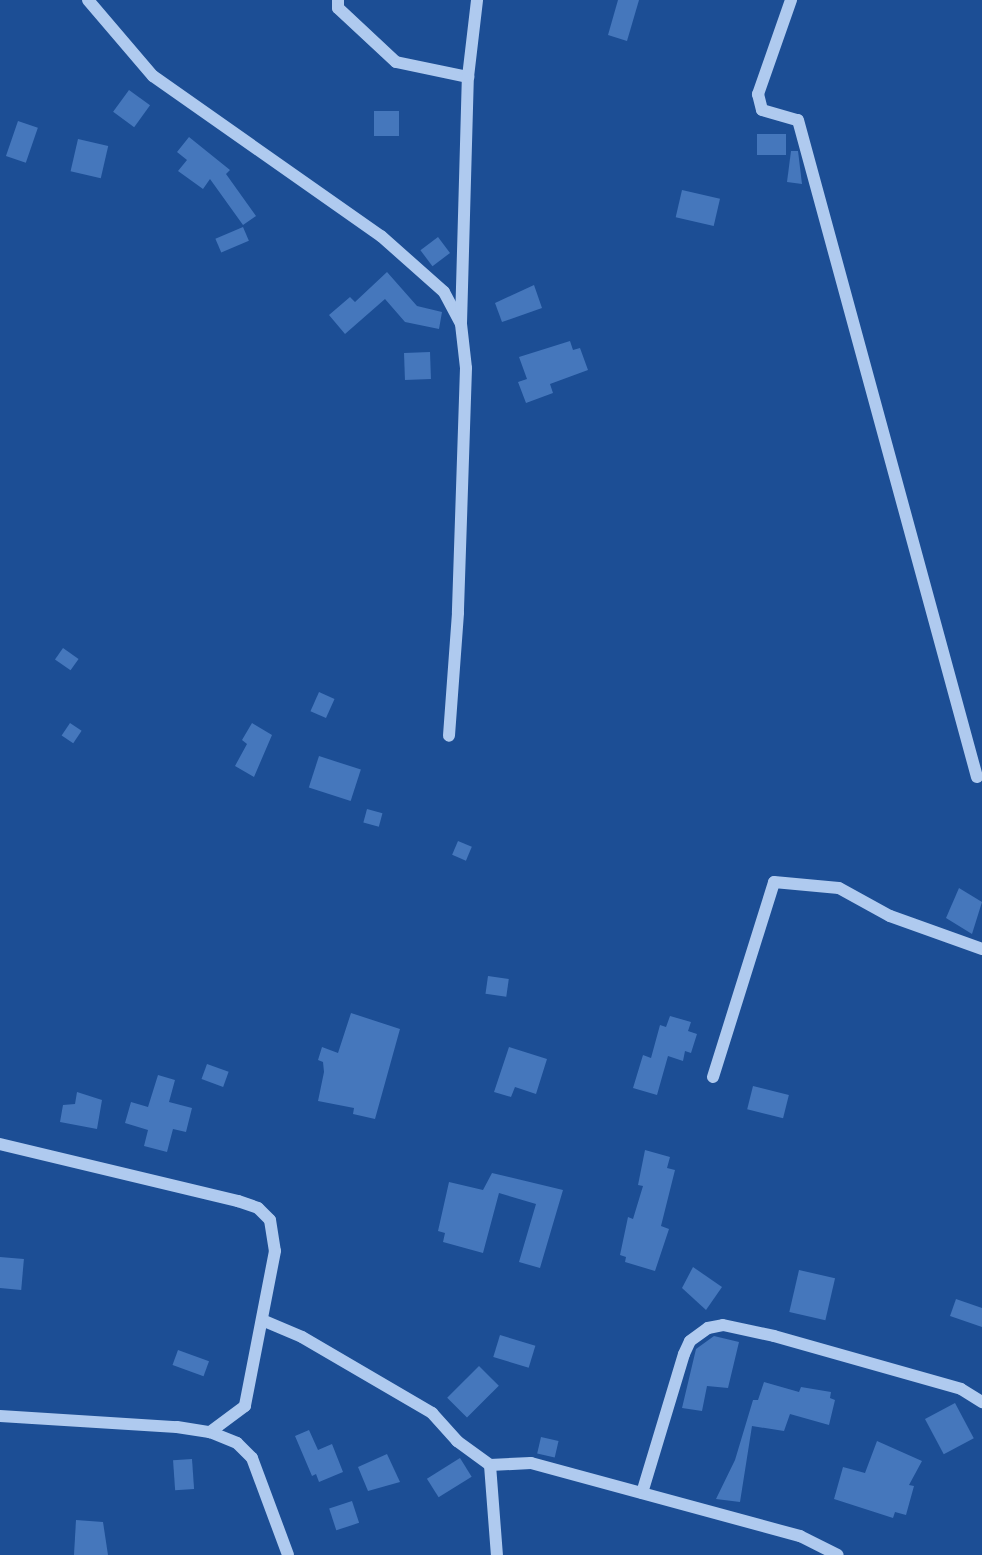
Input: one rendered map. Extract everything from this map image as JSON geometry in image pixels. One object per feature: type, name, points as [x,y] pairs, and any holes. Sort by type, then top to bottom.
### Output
[{"type":"street","points":[[88,0],[153,76],[381,236],[444,292],[460,324]]},
{"type":"street","points":[[338,0],[338,8],[396,62],[468,77]]},
{"type":"street","points":[[449,737],[458,613],[466,368],[460,324],[468,77],[477,0]]},
{"type":"street","points":[[791,0],[758,94],[762,110],[799,120],[977,777]]},
{"type":"street","points":[[713,1077],[774,882],[839,888],[890,916],[982,949]]},
{"type":"street","points":[[0,1144],[258,1208],[275,1234],[245,1406],[210,1432]]},
{"type":"street","points":[[262,1320],[302,1337],[432,1413],[457,1441],[491,1465],[531,1463],[800,1536],[838,1555]]},
{"type":"street","points":[[642,1493],[684,1354],[690,1341],[708,1328],[723,1325],[774,1336],[961,1389],[982,1402]]},
{"type":"street","points":[[0,1416],[210,1432],[236,1443],[252,1458],[288,1555]]},
{"type":"street","points":[[491,1465],[496,1555]]},
{"type":"building","points":[[618,0],[639,0],[627,41],[608,35]]},
{"type":"building","points":[[129,90],[150,105],[134,127],[113,112]]},
{"type":"building","points":[[374,111],[399,111],[399,136],[374,136]]},
{"type":"building","points":[[18,121],[38,128],[26,163],[6,156]]},
{"type":"building","points":[[757,134],[786,134],[786,155],[757,155]]},
{"type":"building","points":[[189,137],[230,170],[226,174],[256,216],[243,225],[210,179],[203,189],[178,171],[187,160],[177,152]]},
{"type":"building","points":[[78,139],[108,146],[101,178],[71,171]]},
{"type":"building","points":[[791,151],[798,151],[802,184],[787,182]]},
{"type":"building","points":[[682,190],[720,199],[714,226],[676,217]]},
{"type":"building","points":[[243,227],[249,241],[221,253],[215,239]]},
{"type":"building","points":[[438,237],[450,253],[432,266],[420,250]]},
{"type":"building","points":[[387,272],[417,306],[442,312],[439,329],[405,322],[385,299],[345,334],[329,315],[350,297],[355,302]]},
{"type":"building","points":[[534,285],[542,308],[502,322],[495,303]]},
{"type":"building","points":[[570,341],[573,350],[580,348],[588,370],[550,384],[553,393],[526,403],[518,382],[527,379],[519,357]]},
{"type":"building","points":[[430,352],[431,379],[405,380],[404,353]]},
{"type":"building","points":[[63,648],[79,659],[71,670],[55,659]]},
{"type":"building","points":[[319,692],[335,699],[326,718],[310,711]]},
{"type":"building","points":[[70,723],[82,731],[73,743],[62,735]]},
{"type":"building","points":[[252,723],[272,735],[254,777],[235,766],[247,744],[242,740]]},
{"type":"building","points":[[319,756],[361,770],[351,801],[309,787]]},
{"type":"building","points":[[367,809],[382,813],[379,827],[363,823]]},
{"type":"building","points":[[458,841],[472,847],[466,861],[452,855]]},
{"type":"building","points":[[959,888],[982,902],[972,934],[946,918]]},
{"type":"building","points":[[488,976],[509,979],[506,997],[485,994]]},
{"type":"building","points":[[351,1013],[400,1029],[375,1119],[353,1114],[354,1108],[318,1101],[324,1072],[323,1062],[318,1060],[322,1047],[338,1053]]},
{"type":"building","points":[[670,1016],[691,1022],[688,1031],[697,1034],[691,1053],[685,1051],[683,1061],[668,1056],[657,1095],[633,1088],[643,1055],[651,1058],[660,1025],[666,1027]]},
{"type":"building","points":[[509,1047],[547,1059],[536,1094],[515,1087],[511,1097],[494,1092]]},
{"type":"building","points":[[207,1064],[229,1072],[223,1087],[202,1079]]},
{"type":"building","points":[[158,1075],[175,1080],[169,1102],[192,1108],[186,1132],[173,1129],[167,1152],[144,1146],[148,1130],[125,1123],[131,1102],[148,1107]]},
{"type":"building","points":[[753,1086],[789,1095],[783,1118],[747,1109]]},
{"type":"building","points":[[77,1092],[102,1100],[97,1129],[60,1122],[63,1105],[75,1104]]},
{"type":"building","points":[[645,1150],[670,1157],[667,1168],[675,1170],[661,1226],[669,1229],[655,1271],[625,1262],[626,1257],[620,1255],[628,1217],[633,1219],[643,1186],[638,1185]]},
{"type":"building","points":[[492,1173],[563,1190],[540,1268],[519,1262],[536,1204],[499,1193],[483,1253],[443,1242],[445,1233],[438,1231],[449,1182],[483,1190]]},
{"type":"building","points":[[0,1257],[24,1259],[21,1290],[0,1288]]},
{"type":"building","points":[[693,1267],[722,1287],[706,1310],[682,1288]]},
{"type":"building","points":[[799,1270],[835,1278],[825,1320],[789,1312]]},
{"type":"building","points":[[956,1299],[982,1308],[982,1327],[950,1316]]},
{"type":"building","points":[[500,1335],[535,1346],[529,1368],[493,1357]]},
{"type":"building","points":[[714,1336],[739,1342],[728,1388],[707,1386],[702,1411],[682,1408],[696,1349]]},
{"type":"building","points":[[178,1350],[209,1361],[204,1376],[173,1365]]},
{"type":"building","points":[[479,1366],[499,1386],[467,1418],[447,1398]]},
{"type":"building","points":[[764,1382],[799,1392],[801,1387],[831,1392],[830,1398],[835,1400],[829,1425],[790,1414],[784,1431],[752,1426],[740,1502],[716,1499],[735,1460],[753,1400],[758,1400]]},
{"type":"building","points":[[955,1403],[974,1438],[944,1454],[925,1419]]},
{"type":"building","points":[[309,1430],[318,1450],[332,1444],[343,1472],[319,1482],[316,1474],[312,1476],[295,1436]]},
{"type":"building","points":[[541,1437],[559,1441],[555,1458],[537,1454]]},
{"type":"building","points":[[877,1441],[922,1461],[909,1485],[914,1486],[906,1515],[895,1512],[893,1518],[834,1499],[843,1467],[865,1473]]},
{"type":"building","points":[[387,1454],[400,1482],[368,1491],[358,1467]]},
{"type":"building","points":[[460,1458],[472,1477],[439,1497],[427,1479]]},
{"type":"building","points":[[192,1459],[194,1489],[175,1490],[173,1460]]},
{"type":"building","points":[[352,1501],[359,1523],[336,1530],[329,1508]]},
{"type":"building","points":[[76,1520],[103,1522],[108,1555],[74,1555]]}]
